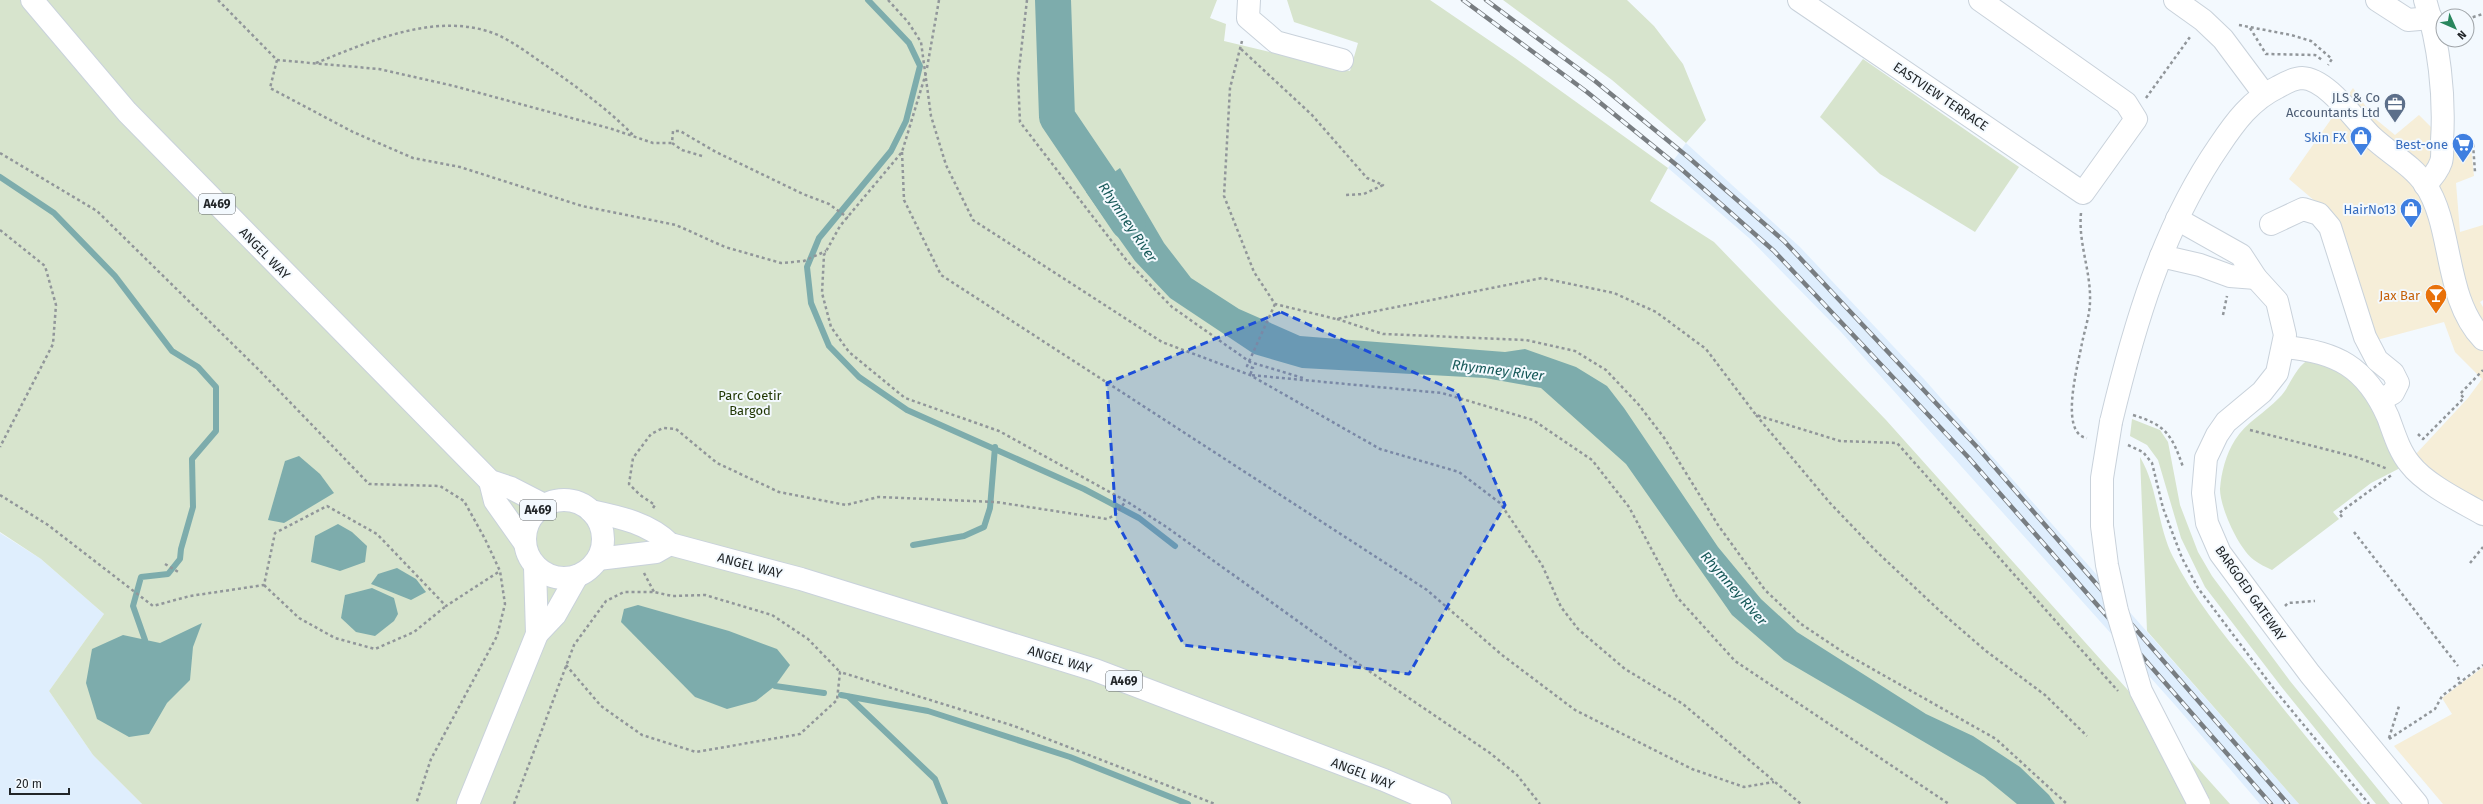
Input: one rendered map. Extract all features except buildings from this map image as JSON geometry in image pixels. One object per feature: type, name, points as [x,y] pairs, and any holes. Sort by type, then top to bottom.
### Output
[{"type":"street","name":"ANGEL WAY","points":[[32,0],[127,112],[490,481],[511,488],[544,505]]},
{"type":"street","name":"EASTVIEW TERRACE","points":[[1800,0],[2084,193]]},
{"type":"street","points":[[1980,0],[2126,103],[2136,119],[2084,193]]},
{"type":"street","points":[[2175,0],[2203,20],[2223,39],[2264,94]]},
{"type":"street","points":[[2377,0],[2408,20],[2428,9],[2438,63],[2443,130],[2441,161],[2435,175],[2425,185]]},
{"type":"street","points":[[1248,9],[1276,42],[1342,60]]},
{"type":"street","points":[[2199,804],[2141,691],[2117,611],[2107,565],[2102,526],[2102,478],[2120,418],[2128,352],[2162,256],[2177,219],[2202,172],[2237,119],[2264,94],[2292,80],[2303,78],[2318,83],[2337,99],[2371,136],[2417,174],[2425,185],[2436,206],[2447,256],[2462,304],[2468,319],[2483,339]]},
{"type":"street","points":[[2271,224],[2303,209],[2319,214],[2330,227],[2365,337],[2377,360],[2393,373],[2398,384],[2393,393],[2380,400]]},
{"type":"street","name":"BARGOED GATEWAY","points":[[2177,219],[2241,255],[2256,278],[2277,301],[2283,324],[2284,347],[2276,373],[2262,392],[2219,416],[2217,435],[2206,458],[2204,484],[2207,523],[2220,553],[2310,674],[2417,804]]},
{"type":"street","points":[[2162,256],[2200,265],[2230,276],[2256,278]]},
{"type":"street","points":[[2284,347],[2299,348],[2346,362],[2364,378],[2380,400],[2396,439],[2410,464],[2423,476],[2483,514]]},
{"type":"street","name":"A469","points":[[490,481],[495,501],[524,542],[526,551],[535,567]]},
{"type":"street","name":"A469","points":[[524,542],[529,521],[544,505],[556,501],[568,500],[580,504],[591,511]]},
{"type":"street","name":"ANGEL WAY","points":[[591,511],[617,517],[657,532],[670,544],[801,579],[1095,670],[1384,780],[1440,804]]},
{"type":"street","points":[[535,567],[544,574],[555,578],[577,576],[589,570],[598,559],[602,547],[603,534],[599,521],[591,511]]},
{"type":"street","points":[[598,559],[656,552],[670,544]]},
{"type":"street","points":[[535,567],[536,634]]},
{"type":"street","points":[[468,804],[536,634],[555,614],[577,576]]},
{"type":"path","points":[[218,0],[277,60],[379,69],[454,86],[652,143],[672,143],[682,150],[702,156]]},
{"type":"path","points":[[888,0],[908,22],[921,42],[927,72],[932,116],[946,165],[973,220],[1162,342],[1250,375],[1380,449],[1459,472],[1500,503],[1542,565],[1561,607],[1578,630],[1625,669],[1683,704],[1801,804]]},
{"type":"path","points":[[939,0],[927,72],[902,152],[904,200],[941,275],[1427,590],[1502,655],[1575,710],[1692,769],[1744,786],[1774,782]]},
{"type":"path","points":[[1027,0],[1018,78],[1020,122],[1127,261],[1172,307],[1250,362],[1310,380]]},
{"type":"path","points":[[1248,9],[1241,49],[1230,88],[1224,196],[1254,272],[1275,304],[1336,319],[1384,334],[1526,340],[1575,350],[1606,370],[1639,405],[1665,439],[1718,526],[1770,595],[1802,624],[1846,654],[1996,739],[2067,804]]},
{"type":"path","points":[[2232,24],[2291,35],[2310,41],[2332,59],[2318,83]]},
{"type":"path","points":[[316,63],[396,33],[449,25],[476,29],[498,35],[531,55],[605,109],[634,137]]},
{"type":"path","points":[[2250,28],[2266,54],[2315,55],[2328,65]]},
{"type":"path","points":[[2144,102],[2194,32]]},
{"type":"path","points":[[1241,49],[1312,115],[1367,178],[1383,185],[1364,194],[1346,195]]},
{"type":"path","points":[[277,60],[270,88],[353,132],[413,158],[460,167],[582,206],[676,225],[724,247],[781,263],[804,261],[827,250]]},
{"type":"path","points":[[672,143],[673,131],[680,131],[716,152],[833,207],[848,218]]},
{"type":"path","points":[[2442,150],[2456,150],[2473,144],[2475,172]]},
{"type":"path","points":[[902,152],[848,218],[824,255],[822,293],[830,326],[849,352],[904,398],[999,431],[1126,501],[1338,650],[1490,753],[1517,775],[1540,804]]},
{"type":"path","points":[[0,153],[97,210],[259,370],[369,484],[440,486],[464,501],[485,539],[500,571],[505,604],[497,636],[431,759],[416,804]]},
{"type":"path","points":[[2084,193],[2080,221],[2081,244],[2090,301],[2074,390],[2071,416],[2075,428],[2084,438],[2092,439]]},
{"type":"path","points":[[0,230],[45,266],[56,306],[53,344],[0,447]]},
{"type":"path","points":[[1336,319],[1542,278],[1614,293],[1656,312],[1706,349],[1756,415],[1830,503],[1877,552],[1942,613],[1986,651],[2045,695],[2087,736]]},
{"type":"path","points":[[1250,375],[1253,368],[1247,366],[1254,354],[1275,304]]},
{"type":"path","points":[[2396,439],[2412,428],[2423,439],[2464,398],[2460,394],[2483,370]]},
{"type":"path","points":[[1250,375],[1442,393],[1534,420],[1592,460],[1629,507],[1677,597],[1735,661],[1949,804]]},
{"type":"path","points":[[1756,415],[1840,441],[1897,443],[2120,693]]},
{"type":"path","points":[[2219,416],[2356,457],[2396,472],[2339,513],[2342,517]]},
{"type":"path","points":[[2120,418],[2159,424],[2170,436],[2188,478],[2204,484]]},
{"type":"path","points":[[651,511],[655,505],[640,496],[629,484],[633,458],[651,434],[663,428],[676,429],[717,463],[779,492],[846,505],[878,497],[984,501],[1108,519],[1115,515],[1126,501]]},
{"type":"path","points":[[2122,444],[2143,452],[2152,463],[2166,515],[2182,558],[2198,588],[2274,689],[2369,804]]},
{"type":"path","points":[[0,495],[48,525],[153,606],[190,596],[264,585]]},
{"type":"path","points":[[264,585],[275,533],[327,506],[377,534],[446,606]]},
{"type":"path","points":[[2452,658],[2354,532],[2458,666]]},
{"type":"path","points":[[2470,563],[2483,547]]},
{"type":"path","points":[[165,564],[180,573]]},
{"type":"path","points":[[264,585],[299,618],[336,638],[376,650],[414,632],[446,606],[500,571]]},
{"type":"path","points":[[643,571],[654,592]]},
{"type":"path","points":[[514,804],[574,645],[606,602],[624,592],[654,592],[672,596],[705,595],[772,615],[808,639],[840,672],[1014,726],[1215,804]]},
{"type":"path","points":[[2285,605],[2288,603],[2315,601]]},
{"type":"path","points":[[566,664],[601,706],[642,735],[696,752],[800,734],[837,700],[840,672]]},
{"type":"path","points":[[2384,742],[2435,709],[2442,696],[2483,665]]},
{"type":"path","points":[[2458,677],[2461,683]]},
{"type":"path","points":[[2388,740],[2399,706]]},
{"type":"highlighted area","points":[[1281,312],[1457,392],[1505,505],[1409,674],[1184,645],[1116,521],[1107,383]]},
{"type":"shaded area","points":[[2353,88],[2373,117],[2395,135],[2419,115],[2456,152],[2471,147],[2474,176],[2456,183],[2460,232],[2483,225],[2483,300],[2480,302],[2483,307],[2483,527],[2418,480],[2415,455],[2468,398],[2482,379],[2455,352],[2444,322],[2373,341],[2329,213],[2289,179]]},
{"type":"shaded area","points":[[1686,143],[1800,247],[1924,379],[2299,804],[2260,804],[2175,705],[1841,332],[1749,238],[1668,168]]},
{"type":"shaded area","points":[[0,533],[41,559],[104,614],[49,691],[93,755],[142,804],[0,804]]},
{"type":"shaded area","points":[[2483,667],[2483,804],[2443,804],[2394,746],[2452,714],[2442,698]]},
{"type":"green space","name":"Parc Coetir Bargod","points":[[0,0],[1217,0],[1210,18],[1226,24],[1224,41],[1350,71],[1358,43],[1294,22],[1287,0],[1430,0],[1515,58],[1668,168],[1650,201],[1714,242],[1886,420],[2230,804],[142,804],[93,755],[49,691],[104,614],[41,559],[0,532]]},
{"type":"green space","points":[[1503,0],[1627,0],[1654,26],[1683,64],[1706,120],[1686,143],[1612,80]]},
{"type":"green space","points":[[1863,59],[2019,167],[1975,232],[1880,174],[1820,117]]},
{"type":"green space","points":[[2308,360],[2336,369],[2351,379],[2361,389],[2378,413],[2404,466],[2371,483],[2333,512],[2339,519],[2272,570],[2260,564],[2248,555],[2231,528],[2223,507],[2220,489],[2224,464],[2229,451],[2239,434],[2279,398],[2295,373]]},
{"type":"green space","points":[[2132,419],[2160,430],[2168,442],[2180,505],[2198,552],[2212,576],[2290,681],[2390,804],[2376,804],[2280,685],[2205,587],[2181,538],[2158,460],[2147,445],[2130,436]]},
{"type":"green space","points":[[2140,457],[2146,469],[2154,493],[2168,545],[2181,572],[2209,615],[2230,642],[2362,804],[2299,804],[2147,631]]},
{"type":"water","points":[[1120,168],[1164,243],[1191,278],[1239,309],[1300,336],[1505,352],[1525,349],[1576,367],[1607,386],[1624,408],[1718,547],[1761,599],[1797,632],[1926,714],[1973,736],[2020,767],[2049,795],[2055,804],[2017,804],[1984,777],[1784,660],[1732,615],[1626,464],[1541,388],[1485,378],[1302,368],[1254,354],[1170,298],[1135,261],[1086,192]]},
{"type":"water","points":[[299,456],[320,474],[334,493],[284,523],[268,520],[285,461]]},
{"type":"water","points":[[338,524],[352,532],[367,546],[365,562],[340,571],[311,562],[315,536]]},
{"type":"water","points":[[397,568],[416,579],[426,592],[411,600],[371,584],[378,574]]},
{"type":"water","points":[[372,588],[394,598],[398,614],[394,621],[375,636],[356,632],[341,618],[345,595]]},
{"type":"water","points":[[638,605],[729,631],[777,649],[790,665],[775,686],[756,701],[727,709],[695,697],[621,622],[624,609]]},
{"type":"water","points":[[202,623],[193,647],[190,680],[167,703],[149,734],[129,737],[97,719],[86,683],[92,649],[123,635],[160,643]]},
{"type":"waterway","points":[[868,0],[909,43],[920,66],[906,121],[891,151],[819,238],[807,267],[811,303],[829,346],[859,377],[907,410],[1084,489],[1139,518],[1175,546]]},
{"type":"waterway","name":"Rhymney River","points":[[1053,0],[1057,117],[1128,222]]},
{"type":"waterway","points":[[0,177],[54,213],[115,276],[172,351],[198,367],[216,387],[216,431],[192,459],[193,507],[181,549],[180,559],[168,574],[141,577],[133,606],[145,640]]},
{"type":"waterway","points":[[913,545],[964,536],[984,527],[990,508],[995,447]]},
{"type":"waterway","points":[[775,686],[824,693]]},
{"type":"waterway","points":[[841,695],[928,711],[1070,757],[1188,804]]},
{"type":"waterway","points":[[849,697],[935,779],[945,804]]},
{"type":"railway","points":[[1463,0],[1587,92],[1679,167],[1774,251],[1968,457],[2271,804]]},
{"type":"railway","points":[[1486,0],[1595,81],[1688,157],[1784,241],[1978,448],[2288,804]]},
{"type":"place","name":"JLS & Co Accountants Ltd","points":[[2395,124]]},
{"type":"place","name":"Skin FX","points":[[2361,156]]},
{"type":"place","name":"Best-one","points":[[2463,164]]},
{"type":"place","name":"HairNo13","points":[[2411,228]]},
{"type":"place","name":"Jax Bar","points":[[2436,314]]}]
